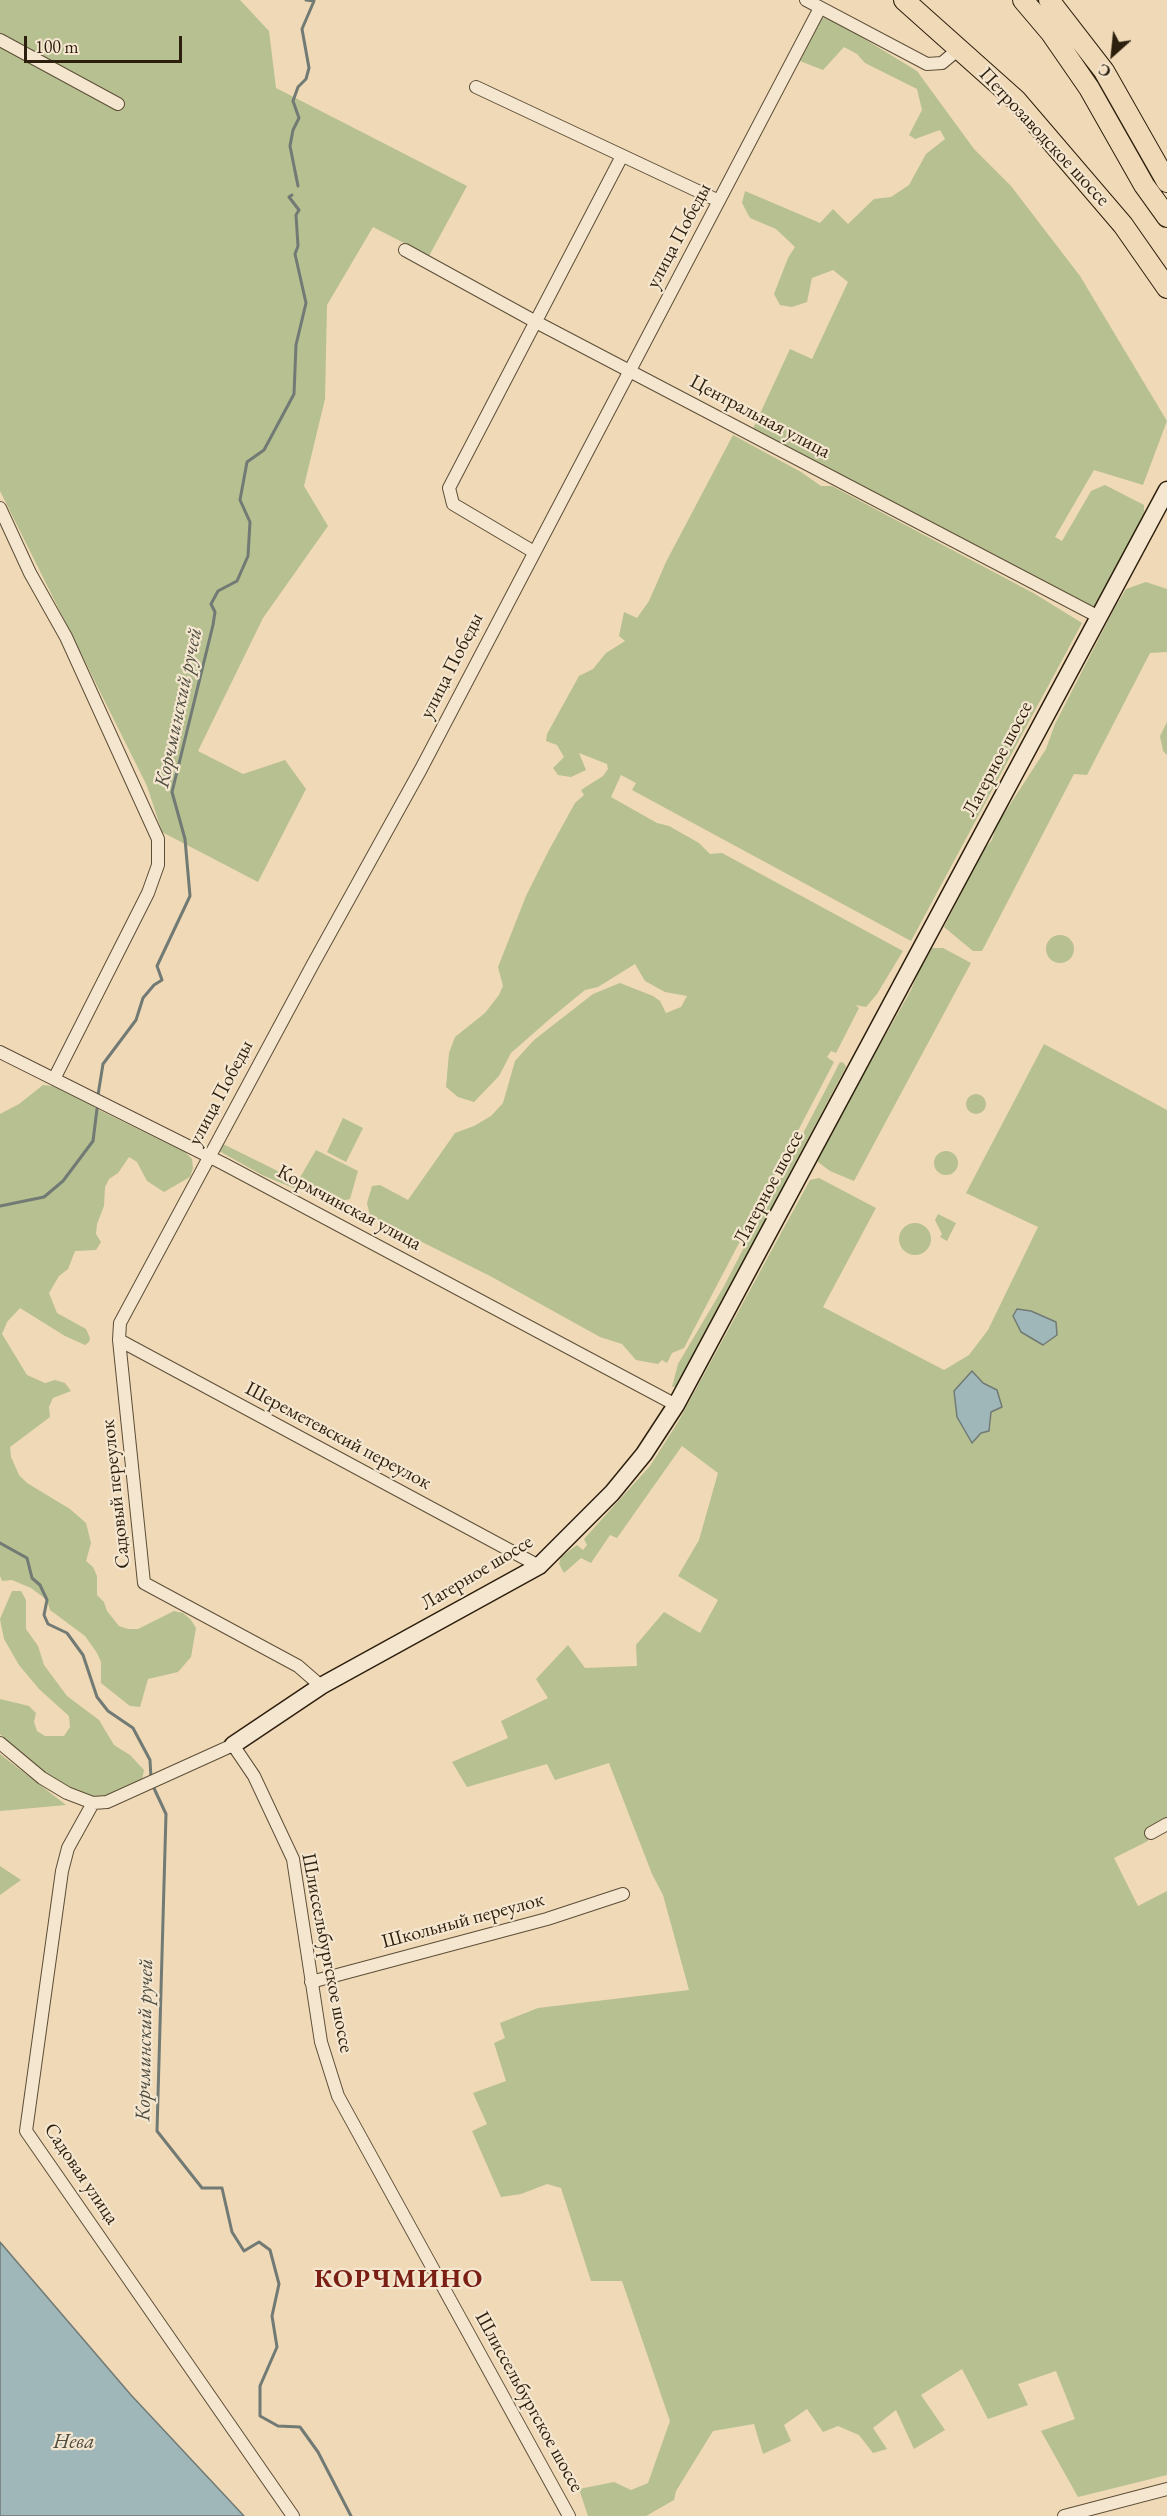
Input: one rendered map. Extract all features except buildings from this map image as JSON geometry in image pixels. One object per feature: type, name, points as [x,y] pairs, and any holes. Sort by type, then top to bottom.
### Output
[{"type":"main road","name":"Петрозаводское шоссе","points":[[904,0],[1016,100],[1082,174],[1123,225],[1167,288]]},
{"type":"main road","points":[[1023,0],[1070,58],[1144,185],[1167,217]]},
{"type":"main road","points":[[1049,0],[1104,71],[1167,182]]},
{"type":"street","points":[[806,0],[927,64],[942,63],[960,48]]},
{"type":"street","name":"улица Победы","points":[[119,1340],[120,1323],[208,1157],[416,779],[820,8]]},
{"type":"street","points":[[0,40],[118,104]]},
{"type":"street","points":[[476,87],[719,201]]},
{"type":"street","points":[[534,552],[453,504],[448,488],[622,156]]},
{"type":"street","name":"Центральная улица","points":[[405,250],[536,322],[1099,616]]},
{"type":"street","name":"Лагерное шоссе","points":[[233,1746],[321,1686],[539,1566],[612,1493],[644,1454],[676,1406],[1167,490]]},
{"type":"street","points":[[0,508],[30,573],[66,637],[158,839],[158,865],[148,893],[54,1079]]},
{"type":"street","name":"Кормчинская улица","points":[[0,1052],[208,1157],[676,1406]]},
{"type":"street","name":"Шереметевский переулок","points":[[119,1340],[539,1566]]},
{"type":"street","name":"Садовый переулок","points":[[119,1340],[144,1583],[298,1666],[321,1686]]},
{"type":"street","points":[[0,1743],[42,1778],[67,1793],[93,1803],[107,1802],[233,1746]]},
{"type":"street","name":"Шлиссельбургское шоссе","points":[[233,1746],[254,1776],[293,1859],[321,2042],[338,2096],[569,2516]]},
{"type":"street","name":"Садовая улица","points":[[93,1803],[68,1848],[62,1871],[26,2131],[293,2516]]},
{"type":"street","points":[[1151,1833],[1167,1824]]},
{"type":"street","name":"Школьный переулок","points":[[311,1982],[547,1919],[623,1894]]},
{"type":"street","points":[[1064,2516],[1167,2488]]},
{"type":"green space","points":[[0,0],[240,0],[269,31],[276,88],[467,186],[429,256],[373,227],[327,305],[325,399],[304,486],[328,526],[263,618],[198,751],[243,774],[285,760],[306,789],[258,882],[162,832],[147,786],[0,491]]},
{"type":"green space","points":[[821,18],[830,18],[917,71],[974,149],[1011,186],[1080,276],[1167,421],[1143,485],[1094,470],[1055,537],[1062,541],[1091,491],[1105,485],[1144,505],[1144,513],[1094,610],[751,433],[790,349],[812,359],[848,282],[833,270],[812,278],[807,302],[792,307],[780,305],[774,294],[788,258],[795,247],[776,229],[750,218],[742,203],[745,191],[820,223],[833,209],[848,224],[874,199],[891,197],[909,185],[926,154],[945,139],[940,130],[915,139],[909,135],[922,110],[917,89],[865,63],[857,54],[844,47],[823,70],[800,61]]},
{"type":"green space","points":[[733,435],[801,472],[821,486],[832,486],[1035,594],[1082,623],[911,941],[632,790],[636,783],[621,775],[611,797],[699,843],[710,854],[722,853],[903,951],[877,994],[866,1007],[855,1005],[859,1008],[836,1053],[831,1051],[827,1057],[834,1062],[684,1348],[672,1353],[667,1363],[662,1360],[658,1364],[636,1360],[622,1344],[600,1337],[490,1276],[370,1216],[367,1203],[372,1186],[380,1185],[408,1200],[455,1133],[491,1116],[503,1103],[515,1061],[534,1040],[593,994],[620,983],[653,996],[660,1001],[666,1013],[681,1007],[687,996],[665,992],[645,981],[635,964],[598,987],[585,990],[552,1017],[511,1053],[499,1076],[474,1102],[458,1097],[446,1087],[449,1053],[455,1037],[485,1013],[503,986],[498,967],[526,896],[549,850],[575,803],[584,795],[581,790],[603,776],[608,769],[607,764],[579,753],[586,770],[571,777],[558,775],[553,768],[564,757],[557,745],[546,741],[547,734],[579,676],[593,669],[606,653],[625,641],[619,636],[624,612],[637,618],[649,601],[666,562]]},
{"type":"green space","points":[[1146,582],[1167,589],[1167,652],[1150,653],[1087,775],[1074,774],[982,951],[973,951],[944,927],[982,852],[992,840],[996,826],[1046,749],[1055,724],[1114,609],[1126,589]]},
{"type":"green space","points":[[1167,722],[1167,755],[1163,751],[1160,736]]},
{"type":"green space","points":[[1060,935],[1070,939],[1074,949],[1070,959],[1060,963],[1050,959],[1046,949],[1050,939]]},
{"type":"green space","points":[[931,948],[943,948],[971,963],[854,1181],[830,1171],[818,1162],[819,1153],[911,990],[925,954]]},
{"type":"green space","points":[[1044,1044],[1167,1110],[1167,1819],[1147,1830],[1148,1841],[1114,1858],[1138,1906],[1167,1891],[1167,2475],[1078,2497],[1041,2431],[1075,2419],[1056,2371],[1018,2384],[1028,2405],[988,2419],[962,2369],[921,2395],[945,2430],[914,2449],[896,2410],[873,2428],[887,2449],[873,2453],[859,2435],[838,2426],[823,2432],[807,2409],[784,2425],[791,2441],[763,2454],[754,2424],[713,2431],[676,2491],[674,2500],[646,2516],[588,2516],[579,2489],[614,2482],[631,2490],[648,2483],[670,2421],[622,2281],[591,2281],[561,2188],[547,2184],[521,2194],[501,2197],[472,2131],[487,2124],[473,2093],[506,2081],[494,2043],[505,2038],[500,2023],[538,2008],[689,1990],[663,1895],[652,1874],[609,1763],[555,1780],[547,1764],[467,1787],[452,1762],[508,1738],[501,1721],[548,1698],[536,1679],[568,1645],[585,1668],[637,1666],[636,1645],[664,1612],[700,1633],[718,1600],[678,1576],[699,1540],[718,1473],[682,1446],[617,1538],[610,1535],[591,1563],[581,1558],[564,1573],[559,1564],[561,1557],[577,1545],[583,1550],[587,1545],[584,1539],[650,1466],[678,1422],[810,1180],[819,1178],[876,1208],[823,1307],[944,1370],[969,1355],[988,1330],[1038,1227],[966,1193]],"holes":[[[983,1383],[997,1390],[1002,1407],[991,1412],[990,1430],[981,1433],[972,1443],[957,1416],[954,1391]]]},
{"type":"green space","points":[[840,1062],[846,1067],[677,1386],[672,1387],[678,1364],[723,1288]]},
{"type":"green space","points":[[43,1085],[53,1086],[90,1102],[97,1109],[185,1152],[192,1159],[193,1168],[190,1177],[164,1192],[147,1181],[137,1162],[129,1157],[118,1173],[109,1179],[105,1187],[104,1206],[97,1224],[96,1234],[101,1242],[96,1250],[75,1251],[68,1269],[59,1276],[49,1293],[57,1313],[86,1329],[90,1338],[89,1342],[85,1345],[65,1336],[20,1308],[7,1322],[2,1334],[27,1375],[45,1383],[55,1380],[65,1383],[71,1391],[53,1398],[49,1407],[50,1417],[10,1447],[11,1457],[19,1475],[27,1483],[70,1509],[86,1523],[91,1543],[86,1561],[93,1567],[97,1576],[97,1595],[104,1602],[107,1611],[119,1626],[128,1629],[138,1629],[174,1611],[183,1613],[196,1628],[191,1657],[178,1672],[148,1679],[140,1707],[130,1706],[101,1683],[101,1662],[97,1653],[85,1636],[50,1610],[47,1600],[31,1588],[12,1580],[2,1581],[0,1576],[0,1114],[19,1104]]},
{"type":"green space","points":[[976,1094],[983,1097],[986,1104],[983,1111],[976,1114],[969,1111],[966,1104],[969,1097]]},
{"type":"green space","points":[[343,1118],[363,1128],[346,1162],[327,1152]]},
{"type":"green space","points":[[221,1143],[298,1181],[316,1150],[358,1171],[350,1199],[341,1201],[306,1181],[298,1190],[262,1175],[219,1151]]},
{"type":"green space","points":[[946,1151],[955,1154],[958,1163],[955,1172],[946,1175],[937,1172],[934,1163],[937,1154]]},
{"type":"green space","points":[[938,1214],[956,1223],[947,1241],[940,1237],[942,1234],[935,1220]]},
{"type":"green space","points":[[915,1223],[926,1228],[931,1239],[926,1250],[915,1255],[904,1250],[899,1239],[904,1228]]},
{"type":"green space","points":[[12,1591],[21,1591],[26,1600],[26,1629],[38,1646],[44,1665],[67,1696],[99,1720],[114,1745],[130,1755],[144,1770],[142,1780],[107,1798],[87,1796],[50,1777],[24,1760],[0,1734],[0,1699],[29,1706],[36,1713],[34,1722],[37,1731],[45,1736],[64,1736],[70,1727],[69,1716],[39,1689],[19,1665],[4,1639],[0,1619]]},
{"type":"green space","points":[[0,1754],[66,1805],[0,1811]]},
{"type":"green space","points":[[0,1866],[21,1880],[0,1895]]},
{"type":"water","points":[[1017,1309],[1031,1311],[1056,1322],[1057,1335],[1043,1345],[1021,1332],[1013,1316]]},
{"type":"water","points":[[972,1371],[983,1383],[997,1390],[1002,1407],[991,1412],[989,1431],[981,1433],[972,1443],[957,1417],[954,1391]]},
{"type":"water","name":"Нева","points":[[0,2242],[131,2395],[244,2516],[0,2516]]},
{"type":"waterway","name":"Корчминский ручей","points":[[298,186],[290,146],[293,130],[299,118],[293,101],[298,87],[306,79],[309,68],[302,29],[314,1],[306,0]]},
{"type":"waterway","name":"Корчминский ручей","points":[[98,1095],[103,1064],[136,1020],[143,998],[154,985],[162,980],[157,966],[190,896],[185,839],[172,792],[213,625],[215,612],[211,604],[218,591],[237,581],[248,556],[250,522],[240,500],[247,462],[264,450],[294,394],[296,345],[306,303],[295,254],[298,246],[296,215],[299,210],[289,197],[292,195]]},
{"type":"waterway","name":"Корчминский ручей","points":[[0,1206],[44,1197],[63,1181],[93,1141],[97,1109]]},
{"type":"waterway","name":"Корчминский ручей","points":[[0,1543],[27,1558],[32,1578],[40,1585],[47,1600],[44,1615],[48,1624],[67,1633],[83,1655],[97,1697],[108,1711],[133,1728],[150,1760],[151,1778]]},
{"type":"waterway","name":"Корчминский ручей","points":[[152,1784],[166,1814],[157,2131],[202,2188],[222,2188],[232,2232],[244,2251],[259,2242],[270,2250],[279,2284],[272,2316],[277,2347],[260,2386],[260,2416],[278,2426],[300,2427],[318,2452],[351,2516]]},
{"type":"district","name":"КОРЧМИНО","points":[[399,2280]]}]
